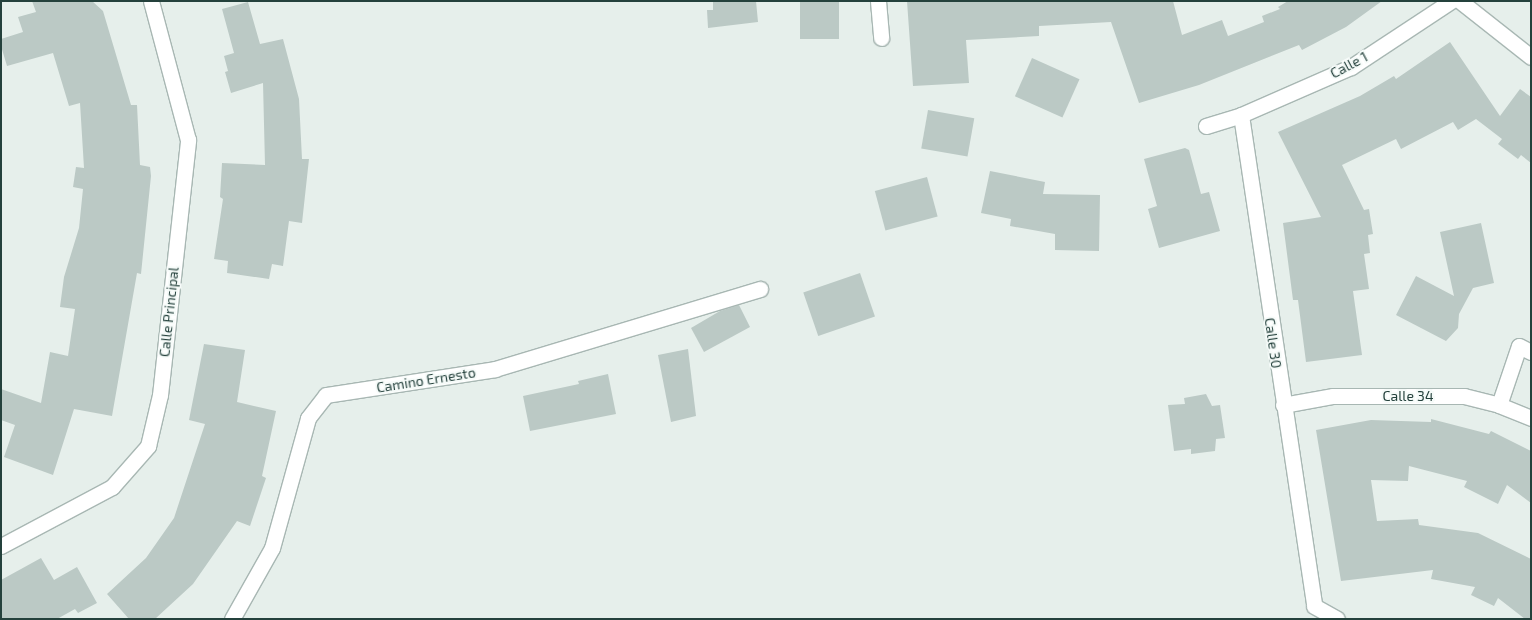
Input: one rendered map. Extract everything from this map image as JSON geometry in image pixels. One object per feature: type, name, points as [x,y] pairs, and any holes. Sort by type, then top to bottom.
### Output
[{"type":"street","name":"Calle Principal","points":[[1,546],[112,487],[148,446],[160,394],[188,140],[151,1]]},
{"type":"street","points":[[878,1],[880,38]]},
{"type":"street","name":"Calle 1","points":[[1206,126],[1241,115],[1351,67],[1451,1]]},
{"type":"street","points":[[1460,1],[1531,57]]},
{"type":"street","name":"Calle 30","points":[[1241,115],[1314,606],[1337,619]]},
{"type":"street","name":"Camino Ernesto","points":[[232,619],[272,548],[308,418],[326,395],[495,369],[760,289]]},
{"type":"street","points":[[1500,405],[1525,349]]},
{"type":"street","name":"Calle 34","points":[[1283,405],[1333,396],[1464,396],[1500,405],[1531,418]]},
{"type":"building","points":[[32,1],[92,1],[103,11],[131,105],[137,105],[140,165],[150,167],[151,176],[141,274],[137,273],[112,416],[74,409],[53,475],[4,457],[15,425],[1,420],[1,389],[41,403],[50,352],[68,356],[75,309],[60,307],[64,277],[79,228],[83,189],[73,187],[76,167],[84,168],[80,103],[69,106],[53,53],[7,66],[1,46],[1,39],[23,32],[18,17],[36,12]]},
{"type":"building","points":[[713,1],[756,1],[758,22],[708,28],[707,10],[713,10]]},
{"type":"building","points":[[800,1],[839,1],[839,39],[800,39]]},
{"type":"building","points":[[907,1],[1173,1],[1182,35],[1222,20],[1228,36],[1264,22],[1262,16],[1280,9],[1278,7],[1288,1],[1382,1],[1346,27],[1302,50],[1299,45],[1199,85],[1139,103],[1111,22],[1039,26],[1039,36],[966,40],[969,83],[913,86]]},
{"type":"building","points":[[248,2],[260,44],[283,39],[299,99],[302,159],[309,159],[302,223],[289,221],[283,266],[272,264],[269,279],[227,273],[228,261],[214,259],[223,199],[220,197],[222,163],[265,165],[263,83],[231,93],[225,72],[228,71],[224,56],[234,53],[222,9]]},
{"type":"building","points":[[1450,42],[1500,116],[1520,89],[1531,97],[1531,163],[1521,155],[1518,159],[1498,144],[1502,139],[1476,119],[1458,130],[1453,122],[1401,149],[1396,139],[1342,165],[1364,210],[1369,209],[1373,234],[1368,235],[1370,253],[1364,254],[1369,289],[1353,291],[1362,355],[1306,362],[1298,300],[1293,300],[1283,223],[1321,217],[1278,132],[1360,96],[1394,76],[1396,79]]},
{"type":"building","points":[[1032,58],[1080,79],[1062,118],[1015,96]]},
{"type":"building","points":[[928,110],[974,118],[968,157],[921,148]]},
{"type":"building","points":[[1185,148],[1189,150],[1201,194],[1209,192],[1220,231],[1159,248],[1148,209],[1157,206],[1144,159]]},
{"type":"building","points":[[990,171],[1045,182],[1043,194],[1100,195],[1099,251],[1055,250],[1055,234],[1010,226],[1011,219],[981,213]]},
{"type":"building","points":[[927,177],[938,217],[885,231],[875,191]]},
{"type":"building","points":[[1481,223],[1494,283],[1473,288],[1459,314],[1458,328],[1446,341],[1396,315],[1416,276],[1454,296],[1440,232]]},
{"type":"building","points":[[860,273],[875,316],[818,336],[803,293]]},
{"type":"building","points":[[739,305],[750,327],[704,352],[691,328],[720,311]]},
{"type":"building","points":[[204,344],[245,350],[237,402],[276,411],[262,476],[266,478],[250,526],[237,521],[193,584],[155,619],[129,619],[107,594],[146,558],[174,518],[205,424],[189,420]]},
{"type":"building","points":[[688,349],[696,416],[671,422],[658,355]]},
{"type":"building","points":[[608,374],[616,414],[530,431],[523,396],[579,384],[578,381]]},
{"type":"building","points":[[1206,394],[1212,406],[1220,405],[1225,438],[1216,439],[1215,451],[1191,454],[1191,449],[1174,451],[1168,405],[1185,404],[1184,398]]},
{"type":"building","points":[[1431,419],[1489,434],[1491,431],[1531,451],[1531,503],[1507,485],[1498,504],[1464,487],[1467,481],[1409,466],[1408,481],[1371,480],[1377,521],[1418,519],[1419,525],[1478,533],[1531,559],[1531,619],[1525,619],[1498,598],[1494,606],[1471,595],[1475,587],[1431,579],[1433,570],[1341,581],[1316,430],[1371,420],[1431,422]]},
{"type":"building","points":[[41,558],[54,580],[77,567],[97,603],[78,613],[75,609],[57,619],[1,619],[1,580]]}]
